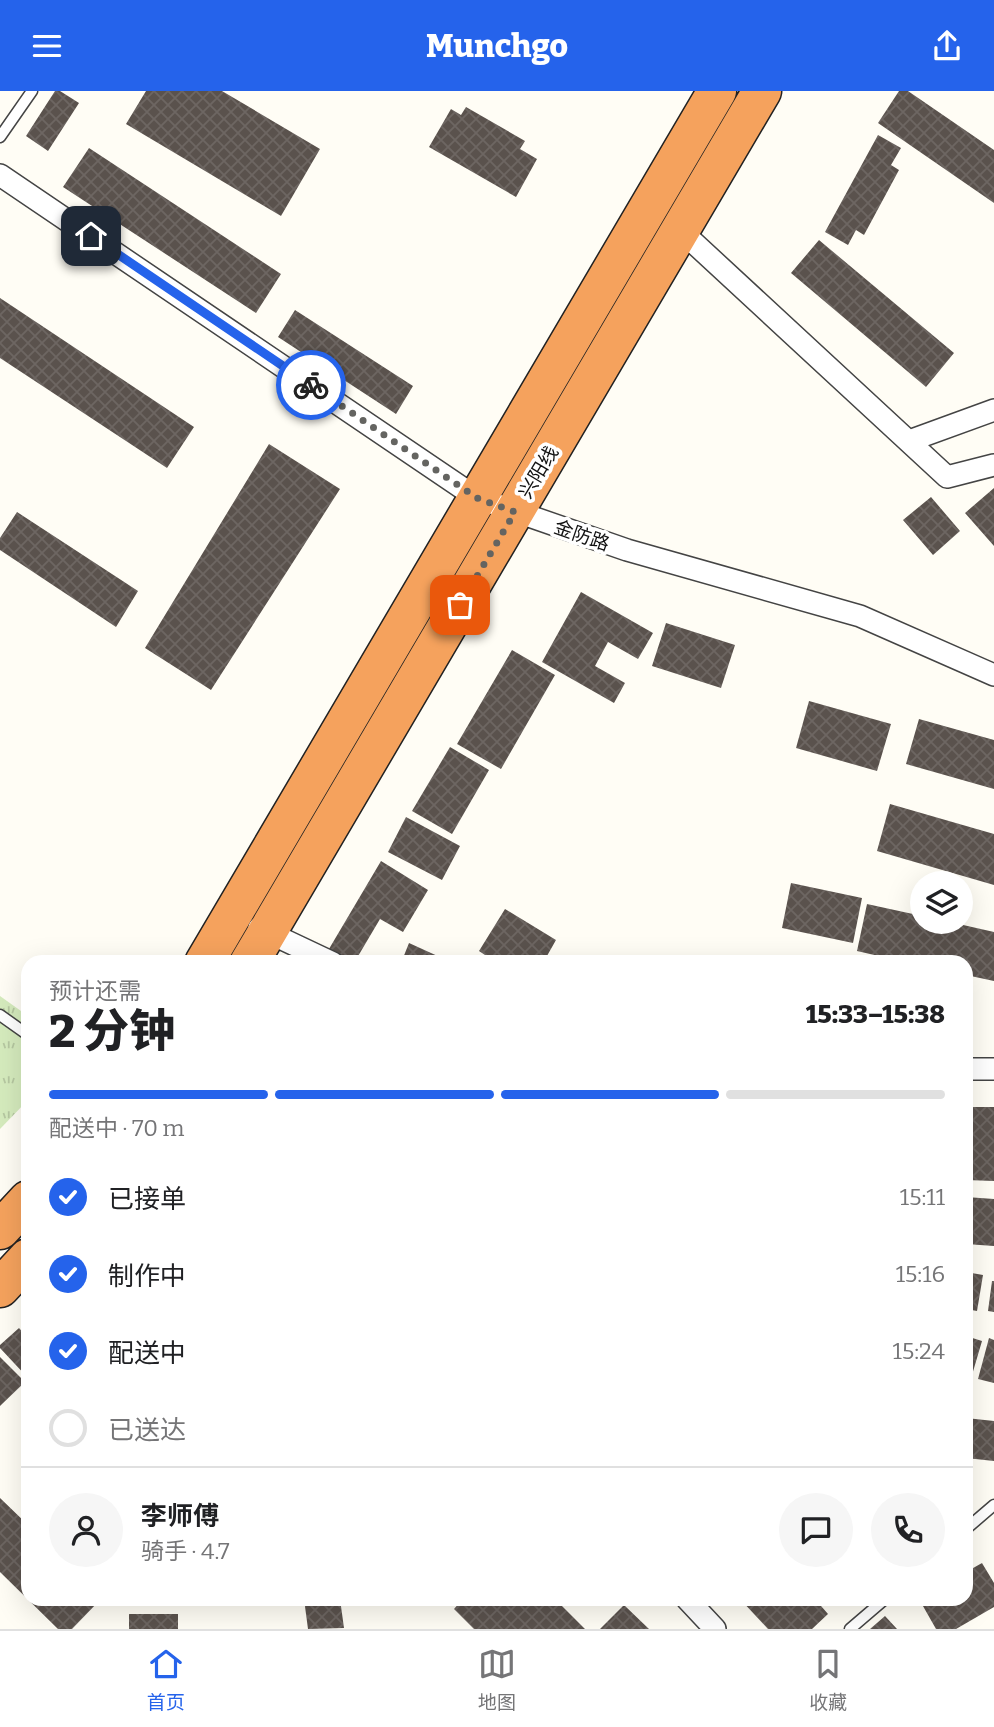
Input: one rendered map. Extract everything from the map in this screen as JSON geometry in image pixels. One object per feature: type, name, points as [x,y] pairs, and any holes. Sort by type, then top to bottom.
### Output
[{"type":"highway","name":"兴阳线","points":[[209,955],[717,91]]},
{"type":"highway","name":"兴阳线","points":[[258,947],[762,91]]},
{"type":"highway","points":[[0,1230],[21,1208]]},
{"type":"highway","points":[[0,1287],[21,1265]]},
{"type":"street","name":"金防路","points":[[0,175],[477,498],[627,550],[860,615],[994,675]]},
{"type":"street","points":[[680,230],[947,477],[994,465]]},
{"type":"street","points":[[909,441],[994,410]]},
{"type":"street","points":[[232,915],[258,947],[296,955]]},
{"type":"street","points":[[973,1069],[994,1069]]},
{"type":"street","points":[[694,1606],[715,1629]]},
{"type":"lane","points":[[0,137],[32,91]]},
{"type":"lane","points":[[0,1015],[21,1029]]},
{"type":"lane","points":[[973,1523],[994,1505]]},
{"type":"lane","points":[[850,1629],[876,1606]]},
{"type":"green space","points":[[0,996],[21,1011],[21,1107],[0,1129]]},
{"type":"building","points":[[55,91],[60,91],[79,103],[48,151],[26,136]]},
{"type":"building","points":[[146,91],[222,91],[320,149],[281,216],[126,124]]},
{"type":"building","points":[[899,91],[908,91],[994,150],[994,203],[878,123]]},
{"type":"building","points":[[466,107],[525,141],[520,149],[537,159],[516,197],[429,147],[451,109],[461,115]]},
{"type":"building","points":[[878,135],[901,148],[891,165],[899,170],[864,235],[856,230],[848,245],[825,232]]},
{"type":"building","points":[[89,148],[281,274],[256,313],[63,187]]},
{"type":"building","points":[[819,240],[954,353],[926,387],[791,273]]},
{"type":"building","points":[[0,298],[194,427],[167,468],[0,358]]},
{"type":"building","points":[[295,310],[413,386],[396,414],[278,337]]},
{"type":"building","points":[[269,444],[340,489],[211,690],[145,648]]},
{"type":"building","points":[[994,488],[994,546],[965,513]]},
{"type":"building","points":[[931,497],[960,531],[933,555],[903,520]]},
{"type":"building","points":[[17,512],[138,591],[116,627],[0,550],[0,538]]},
{"type":"building","points":[[581,592],[653,633],[638,659],[608,642],[595,666],[625,683],[614,703],[542,662]]},
{"type":"building","points":[[666,623],[735,645],[721,688],[652,666]]},
{"type":"building","points":[[512,650],[555,675],[501,769],[457,744]]},
{"type":"building","points":[[809,701],[891,724],[877,771],[796,748]]},
{"type":"building","points":[[919,719],[994,740],[994,789],[906,764]]},
{"type":"building","points":[[450,747],[489,770],[452,834],[412,811]]},
{"type":"building","points":[[890,804],[994,834],[994,885],[973,879],[973,871],[946,871],[877,851]]},
{"type":"building","points":[[406,817],[460,846],[442,880],[388,852]]},
{"type":"building","points":[[381,861],[428,890],[403,932],[380,919],[359,955],[326,954]]},
{"type":"building","points":[[791,883],[862,898],[853,943],[782,928]]},
{"type":"building","points":[[867,904],[910,913],[910,934],[973,934],[973,927],[994,932],[994,981],[973,976],[973,955],[874,955],[857,951]]},
{"type":"building","points":[[505,909],[556,940],[548,955],[485,955],[479,951]]},
{"type":"building","points":[[409,943],[435,955],[404,955]]},
{"type":"building","points":[[973,1107],[994,1107],[994,1181],[973,1180]]},
{"type":"building","points":[[973,1198],[994,1199],[994,1246],[973,1244]]},
{"type":"building","points":[[973,1273],[983,1275],[977,1311],[973,1310]]},
{"type":"building","points":[[994,1281],[994,1312],[988,1311]]},
{"type":"building","points":[[19,1328],[21,1330],[21,1370],[0,1348]]},
{"type":"building","points":[[973,1338],[982,1341],[973,1372]]},
{"type":"building","points":[[989,1338],[994,1340],[994,1383],[978,1379]]},
{"type":"building","points":[[0,1357],[21,1378],[21,1386],[0,1406]]},
{"type":"building","points":[[973,1419],[994,1421],[994,1461],[973,1459]]},
{"type":"building","points":[[0,1498],[21,1518],[21,1593],[0,1572]]},
{"type":"building","points":[[982,1563],[994,1583],[994,1607],[956,1629],[936,1629],[923,1606],[973,1606],[973,1568]]},
{"type":"building","points":[[35,1606],[94,1606],[72,1629],[58,1629]]},
{"type":"building","points":[[305,1606],[341,1606],[344,1628],[308,1629]]},
{"type":"building","points":[[457,1606],[562,1606],[585,1629],[474,1629],[454,1609]]},
{"type":"building","points":[[625,1606],[649,1629],[600,1629]]},
{"type":"building","points":[[747,1606],[821,1606],[828,1614],[812,1629],[768,1629]]},
{"type":"building","points":[[129,1614],[178,1614],[178,1629],[129,1629]]},
{"type":"building","points":[[885,1616],[897,1629],[870,1629]]},
{"type":"way so far","points":[[311,385],[477,498],[515,512],[460,605]]},
{"type":"route","points":[[91,236],[311,385]]}]
